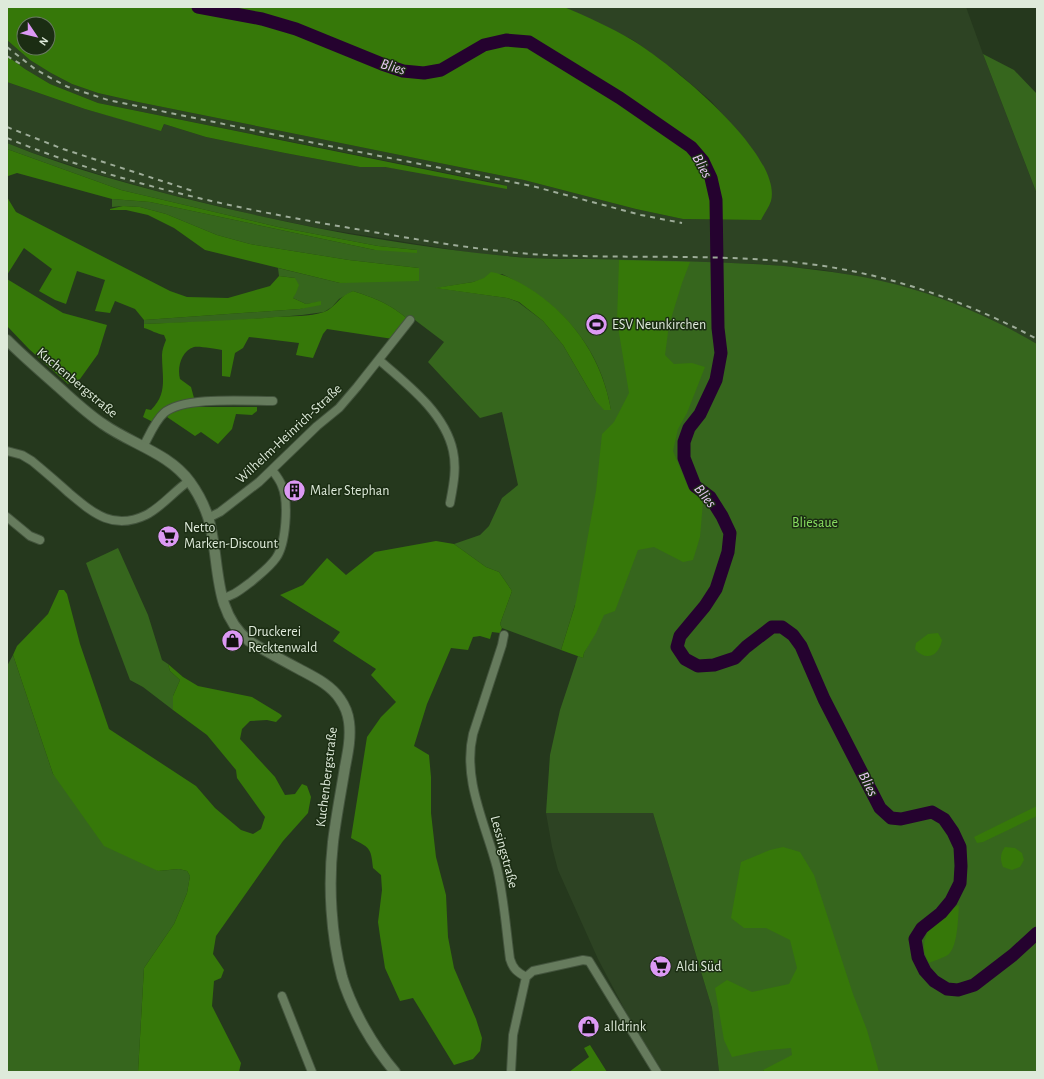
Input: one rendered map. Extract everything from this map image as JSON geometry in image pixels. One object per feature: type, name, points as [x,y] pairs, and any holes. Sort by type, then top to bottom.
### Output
[{"type":"main road","name":"Kuchenbergstraße","points":[[7,340],[92,416],[114,432],[163,457],[175,466],[190,481],[203,504],[208,518],[222,598],[230,619],[242,635],[258,646],[327,686],[340,698],[347,714],[350,732],[333,841],[331,868],[332,911],[335,938],[343,977],[355,1008],[377,1048],[395,1072]]},
{"type":"street","name":"Wilhelm-Heinrich-Straße","points":[[208,518],[220,512],[272,470],[317,426],[339,408],[410,320]]},
{"type":"street","points":[[379,360],[432,409],[445,429],[453,451],[455,463],[455,476],[450,504]]},
{"type":"street","points":[[143,447],[163,414],[174,407],[198,402],[273,401]]},
{"type":"street","points":[[7,450],[22,455],[32,461],[84,505],[95,513],[109,520],[123,522],[143,516],[154,510],[190,481]]},
{"type":"street","points":[[222,598],[230,597],[237,593],[268,567],[276,558],[282,547],[285,521],[285,497],[282,485],[272,470]]},
{"type":"street","points":[[7,517],[30,536],[40,540]]},
{"type":"street","name":"Lessingstraße","points":[[504,635],[472,734],[469,765],[473,786],[501,885],[510,959],[512,966],[516,971],[526,977]]},
{"type":"street","points":[[510,1072],[513,1035],[526,977],[533,971],[583,960],[589,961],[594,967],[610,996],[657,1072]]},
{"type":"street","points":[[282,996],[312,1072]]},
{"type":"shaded area","points":[[564,7],[966,7],[1037,194],[1037,344],[992,320],[957,305],[912,289],[871,279],[823,270],[760,264],[532,258],[473,253],[318,228],[255,215],[168,194],[104,176],[7,143],[7,82],[85,109],[162,130],[164,124],[206,137],[360,167],[385,167],[507,185],[98,103],[50,84],[25,69],[7,56],[7,40],[16,48],[16,56],[25,56],[51,73],[72,84],[98,93],[524,180],[636,209],[683,219],[761,220],[750,146],[711,101],[678,73],[633,40]]},
{"type":"shaded area","points":[[546,813],[653,813],[712,1008],[719,1072],[663,1072],[635,1029],[598,959],[558,870]]},
{"type":"green space","points":[[7,7],[564,7],[616,31],[649,51],[695,88],[720,111],[742,135],[760,159],[770,181],[771,201],[761,220],[683,219],[636,209],[524,180],[98,93],[72,84],[51,73],[25,56],[56,56],[56,16],[16,16],[16,48],[7,40]]},
{"type":"green space","points":[[983,54],[1014,70],[1037,94],[1037,194]]},
{"type":"green space","points":[[7,56],[50,84],[98,103],[507,186],[507,189],[385,167],[360,167],[285,153],[206,137],[164,124],[161,131],[85,109],[7,82]]},
{"type":"green space","name":"Bliesaue","points":[[7,143],[105,177],[204,203],[325,229],[406,243],[529,258],[760,264],[864,277],[896,284],[961,306],[992,320],[1037,344],[1037,1072],[779,1072],[763,1070],[764,1072],[719,1072],[712,1008],[653,813],[546,813],[550,755],[560,710],[578,656],[583,658],[588,645],[575,605],[561,650],[502,628],[500,624],[512,591],[499,572],[486,567],[454,544],[480,535],[489,526],[502,498],[518,485],[502,412],[480,418],[428,362],[444,342],[411,317],[408,319],[382,302],[353,291],[339,299],[332,307],[324,312],[229,321],[144,324],[144,320],[300,309],[321,302],[306,304],[293,298],[295,278],[279,276],[278,268],[340,283],[419,268],[349,260],[250,244],[217,235],[166,214],[140,207],[112,207],[112,199],[150,202],[375,250],[417,250],[378,246],[278,227],[121,190],[7,149]],"holes":[[[502,274],[523,285],[559,312],[574,328],[587,346],[606,387],[611,410],[595,400],[563,345],[543,321],[518,302],[507,298],[437,288],[473,282]]]},
{"type":"green space","points":[[7,149],[121,190],[278,227],[378,246],[417,250],[417,253],[375,250],[150,202],[112,199],[17,173],[8,176],[7,179]]},
{"type":"green space","points":[[7,197],[16,212],[170,291],[187,297],[228,298],[270,286],[279,276],[295,278],[299,285],[293,298],[306,304],[321,301],[321,305],[300,309],[144,320],[135,309],[115,301],[110,313],[95,311],[105,280],[77,271],[66,304],[39,291],[52,269],[24,248],[7,275]]},
{"type":"green space","points":[[123,206],[140,207],[166,214],[217,235],[250,244],[349,260],[419,268],[419,281],[340,283],[205,250],[174,228],[148,215],[126,210],[110,210]]},
{"type":"green space","points":[[619,260],[690,262],[669,325],[665,355],[674,364],[692,363],[705,367],[687,413],[678,429],[673,451],[688,487],[703,502],[700,537],[693,560],[683,562],[654,547],[638,550],[615,611],[604,615],[596,633],[584,653],[583,658],[561,650],[576,602],[596,491],[602,434],[614,422],[629,393],[617,321]]},
{"type":"green space","points":[[491,272],[509,277],[535,292],[550,303],[575,329],[602,375],[611,410],[604,410],[595,400],[563,345],[543,321],[519,302],[507,298],[435,288],[473,282],[484,278]]},
{"type":"green space","points":[[7,279],[63,313],[107,325],[98,354],[80,379],[68,384],[29,349],[7,326]]},
{"type":"green space","points":[[353,291],[382,302],[408,319],[393,339],[327,329],[323,334],[313,358],[296,355],[299,343],[249,337],[243,348],[235,353],[230,377],[222,376],[222,350],[194,347],[183,356],[179,375],[180,379],[191,387],[194,398],[167,406],[153,422],[143,417],[146,409],[151,410],[156,404],[162,391],[162,353],[166,340],[164,335],[144,328],[144,324],[313,315],[328,310],[344,296]]},
{"type":"green space","points":[[183,407],[257,407],[257,411],[252,415],[236,414],[232,429],[218,444],[201,432],[195,436],[167,417],[171,412]]},
{"type":"green space","points":[[436,541],[454,544],[486,567],[499,572],[512,591],[500,624],[502,628],[500,633],[492,632],[490,639],[480,636],[473,637],[468,650],[451,648],[427,704],[414,746],[429,755],[431,777],[431,813],[436,857],[446,895],[448,937],[454,968],[476,1019],[482,1038],[480,1051],[473,1059],[454,1065],[413,998],[400,1001],[385,968],[378,922],[382,890],[381,875],[373,868],[370,851],[368,848],[351,838],[367,737],[381,717],[396,702],[371,675],[376,669],[333,641],[340,632],[280,595],[303,585],[327,558],[346,575],[375,552]]},
{"type":"green space","points":[[118,548],[148,615],[162,660],[168,664],[170,671],[180,680],[173,696],[173,710],[143,687],[130,680],[86,563]]},
{"type":"green space","points":[[59,590],[64,590],[67,594],[80,644],[109,729],[196,786],[215,808],[241,830],[253,834],[261,829],[265,817],[237,778],[236,770],[207,735],[173,710],[173,696],[180,680],[170,671],[168,664],[183,677],[198,686],[252,697],[282,716],[276,722],[267,720],[250,721],[242,729],[240,739],[275,777],[285,795],[295,794],[302,784],[307,786],[311,797],[308,813],[283,841],[216,936],[213,954],[224,970],[221,978],[214,981],[212,1006],[241,1063],[239,1072],[138,1072],[144,968],[174,924],[187,893],[190,876],[187,871],[179,869],[158,871],[104,846],[53,774],[13,655],[17,646],[48,614]]},
{"type":"green space","points":[[938,633],[942,640],[938,650],[935,653],[928,656],[923,655],[915,649],[916,643],[928,634]]},
{"type":"green space","points":[[13,655],[53,774],[158,871],[179,869],[187,871],[190,876],[187,893],[174,924],[144,968],[138,1072],[7,1072],[7,666]]},
{"type":"green space","points":[[1037,806],[1037,816],[983,842],[977,843],[974,837]]},
{"type":"green space","points":[[783,847],[800,852],[814,875],[853,994],[867,1030],[879,1072],[764,1072],[763,1070],[792,1055],[791,1048],[759,1051],[732,1057],[724,1040],[715,988],[727,980],[752,992],[789,984],[797,968],[790,940],[766,928],[744,928],[731,918],[741,862],[770,850]]},
{"type":"green space","points":[[1005,847],[1015,848],[1022,853],[1024,860],[1020,867],[1012,870],[1003,867],[1001,857]]},
{"type":"green space","points":[[959,905],[957,931],[952,950],[949,954],[942,958],[929,963],[924,950],[925,941],[930,928],[947,912]]},
{"type":"green space","points":[[590,1045],[607,1072],[569,1072],[589,1057],[584,1048]]},
{"type":"waterway","name":"Blies","points":[[198,7],[262,19],[296,29],[403,71],[424,73],[441,70],[484,45],[506,40],[529,42],[620,98],[691,147],[703,161],[711,178],[716,200],[718,328],[721,353],[716,380],[700,414],[689,428],[684,442],[684,458],[695,486],[710,497],[722,516],[730,533],[728,552],[716,589],[705,606],[680,636],[677,647],[685,659],[698,666],[714,665],[735,658],[746,647],[772,627],[782,627],[793,635],[801,646],[824,699],[880,808],[891,818],[901,819],[932,812],[944,819],[953,832],[960,847],[960,883],[951,901],[941,913],[922,928],[915,939],[918,957],[925,971],[934,981],[947,989],[958,990],[974,985],[1013,955],[1037,933]]},
{"type":"railway","points":[[7,47],[35,69],[47,76],[68,87],[108,100],[532,186],[641,215],[682,223]]},
{"type":"railway","points":[[7,56],[22,65]]},
{"type":"railway","points":[[7,127],[63,149],[196,192]]},
{"type":"railway","points":[[7,138],[92,169],[135,182],[223,204],[421,240],[530,254],[566,256],[709,257],[781,261],[846,270],[902,283],[930,292],[984,313],[1037,339]]},
{"type":"place","name":"ESV Neunkirchen","points":[[597,325]]},
{"type":"place","name":"Maler Stephan","points":[[295,491]]},
{"type":"place","name":"Netto Marken-Discount","points":[[169,536]]},
{"type":"place","name":"Druckerei Recktenwald","points":[[232,640]]},
{"type":"place","name":"Aldi Süd","points":[[661,967]]},
{"type":"place","name":"alldrink","points":[[588,1027]]}]
